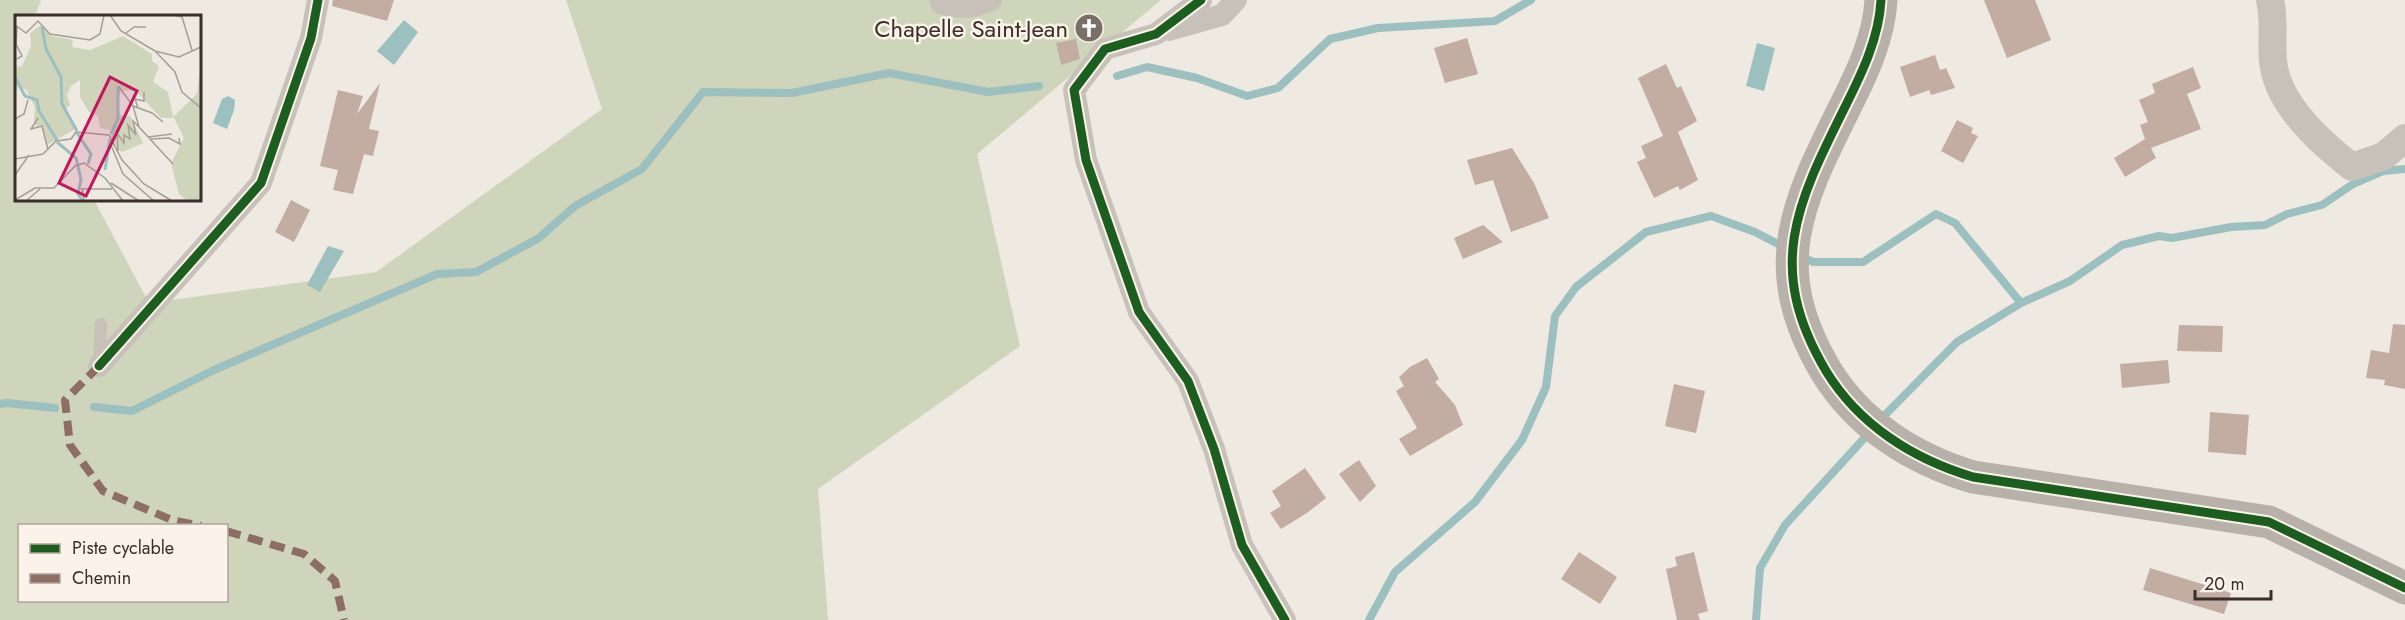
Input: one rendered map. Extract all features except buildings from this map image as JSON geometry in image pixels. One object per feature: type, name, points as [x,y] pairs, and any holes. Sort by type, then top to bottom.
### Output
[{"type":"main road","points":[[1881,0],[1866,65],[1816,165],[1794,237],[1792,268],[1794,296],[1805,330],[1833,382],[1853,406],[1887,438],[1942,468],[1973,477],[2270,522],[2405,588]]},
{"type":"street","points":[[99,366],[261,183],[311,38],[318,0]]},
{"type":"street","points":[[941,0],[941,3],[959,9],[991,0]]},
{"type":"street","points":[[1156,34],[1201,0]]},
{"type":"street","points":[[1236,0],[1222,15],[1105,49],[1074,90],[1086,160],[1139,312],[1188,381],[1214,449],[1242,545],[1285,620]]},
{"type":"street","points":[[2270,0],[2274,17],[2273,62],[2283,95],[2319,141],[2352,167],[2384,156],[2405,138]]},
{"type":"lane","points":[[99,366],[101,324]]},
{"type":"green space","points":[[0,0],[41,0],[35,15],[15,15],[15,201],[95,201],[149,303],[376,272],[602,109],[566,0],[1161,0],[977,154],[1020,346],[818,489],[828,620],[0,620]]},
{"type":"water","points":[[404,20],[418,32],[394,65],[377,51]]},
{"type":"water","points":[[1757,43],[1775,48],[1764,91],[1746,86]]},
{"type":"water","points":[[228,96],[235,100],[227,129],[213,123],[222,99]]},
{"type":"water","points":[[328,246],[344,251],[320,292],[307,285]]},
{"type":"waterway","points":[[1117,76],[1147,67],[1197,78],[1247,96],[1278,88],[1330,39],[1378,28],[1495,21],[1531,0]]},
{"type":"waterway","points":[[94,407],[132,411],[216,369],[437,274],[476,272],[539,238],[575,206],[642,169],[703,92],[792,93],[889,73],[988,92],[1039,86]]},
{"type":"waterway","points":[[1879,421],[1957,342],[2021,303],[2070,281],[2122,245],[2159,236],[2172,238],[2231,227],[2265,225],[2287,214],[2322,205],[2353,184],[2383,171],[2405,169]]},
{"type":"waterway","points":[[1800,255],[1813,262],[1863,262],[1936,214],[1955,223],[2021,303]]},
{"type":"waterway","points":[[1369,620],[1395,572],[1475,502],[1522,440],[1546,387],[1555,316],[1576,287],[1646,232],[1711,216],[1755,232],[1784,247]]},
{"type":"waterway","points":[[0,404],[55,408]]},
{"type":"waterway","points":[[1756,620],[1760,568],[1785,525],[1869,433]]},
{"type":"marked path","points":[[99,366],[65,400],[70,445],[103,491],[172,520],[191,524]]},
{"type":"marked path","points":[[228,532],[304,554],[335,581],[344,620]]},
{"type":"cycle path","points":[[99,366],[261,183],[311,38],[318,0]]},
{"type":"cycle path","points":[[1201,0],[1156,34],[1105,49],[1074,90],[1086,160],[1139,312],[1188,381],[1214,449],[1242,545],[1285,620]]},
{"type":"cycle path","points":[[1881,0],[1877,28],[1869,55],[1813,175],[1801,206],[1794,237],[1792,268],[1796,300],[1807,334],[1826,371],[1854,408],[1871,424],[1909,450],[1973,477],[2269,522],[2405,588]]},
{"type":"place","name":"Chapelle Saint-Jean","points":[[1089,28]]}]
